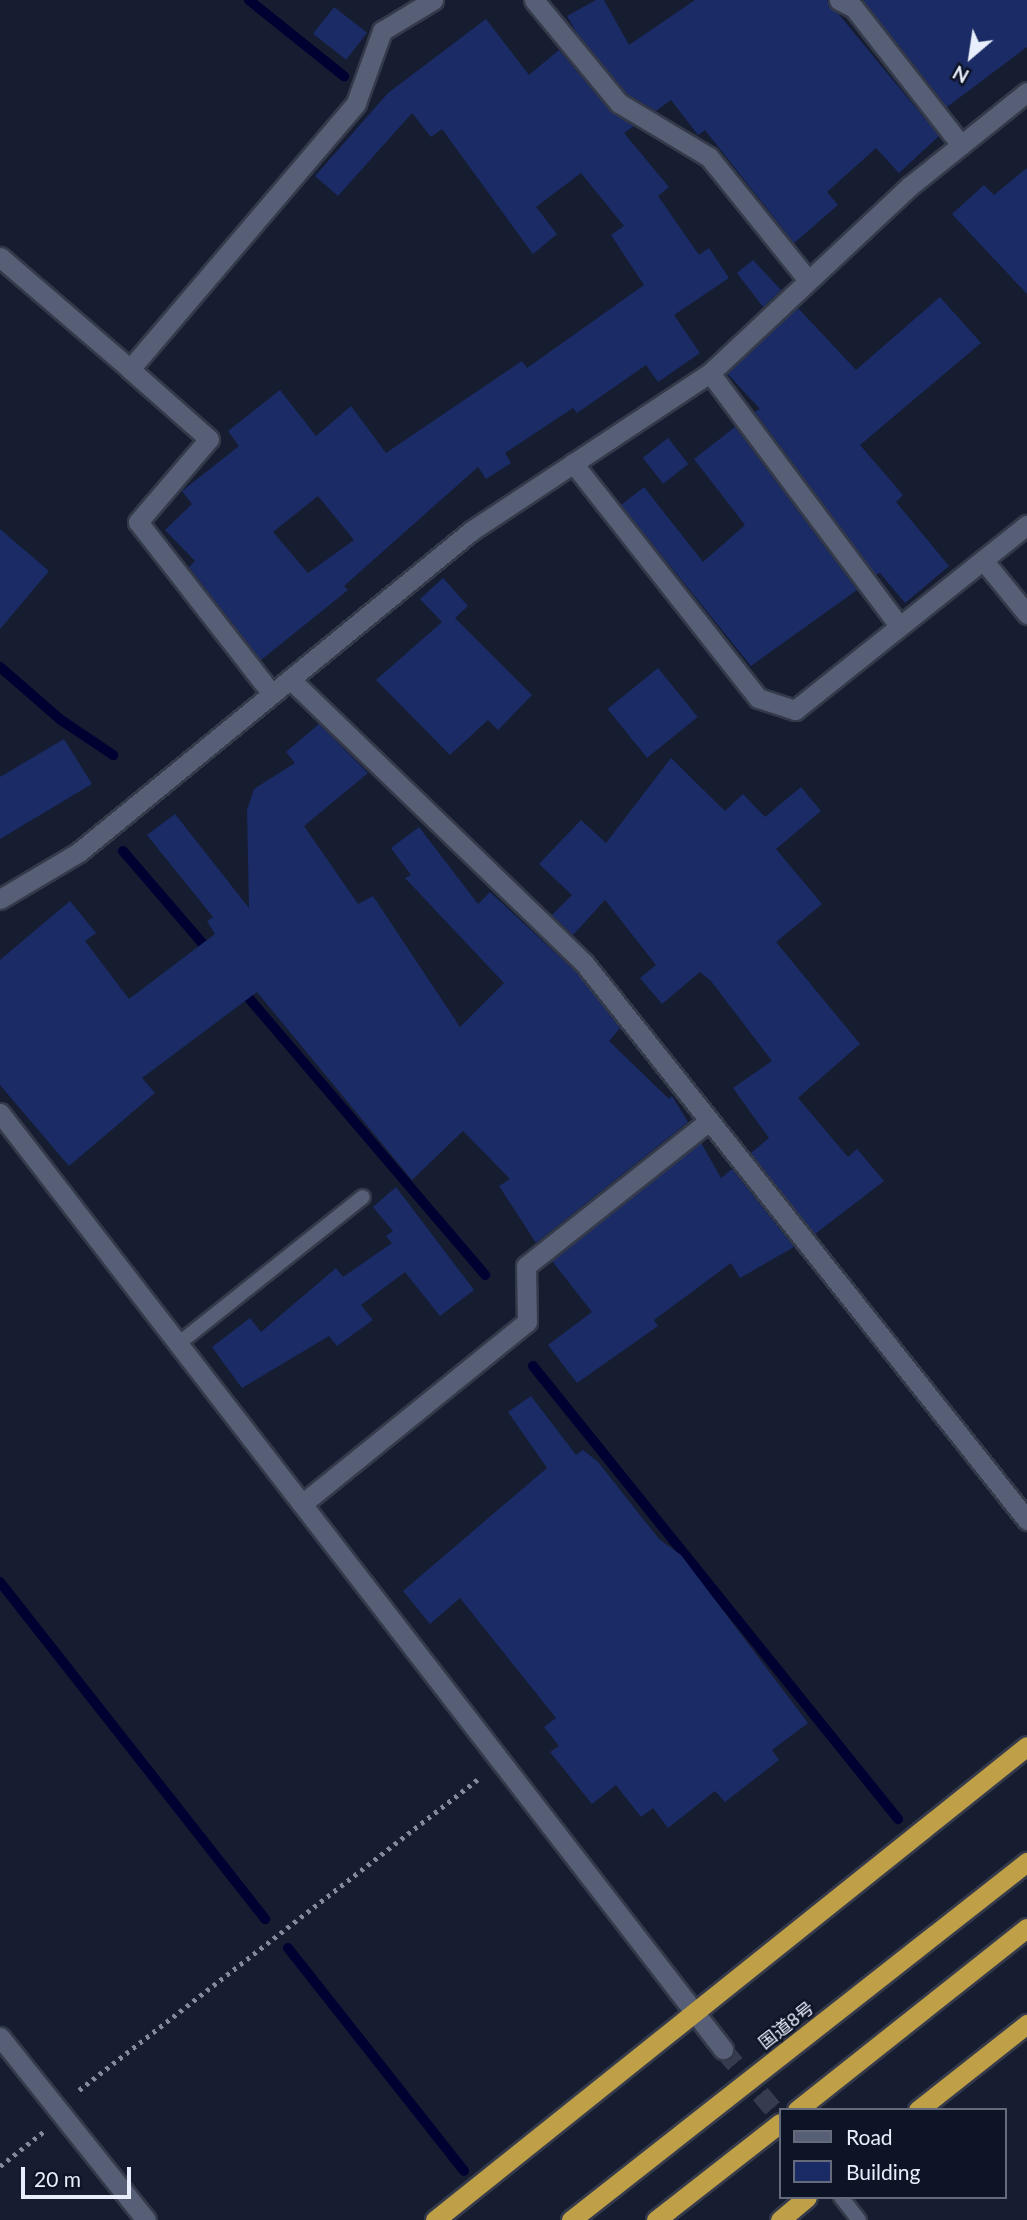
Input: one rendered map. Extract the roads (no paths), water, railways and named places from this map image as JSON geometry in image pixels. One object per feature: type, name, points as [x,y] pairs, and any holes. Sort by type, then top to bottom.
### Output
[{"type":"highway","points":[[435,2220],[1027,1746]]},
{"type":"highway","name":"国道8号","points":[[570,2220],[1027,1863]]},
{"type":"highway","points":[[800,2108],[1027,1928]]},
{"type":"highway","points":[[921,2108],[1027,2024]]},
{"type":"highway","points":[[656,2220],[778,2125]]},
{"type":"highway","points":[[780,2220],[805,2199]]},
{"type":"street","points":[[131,369],[356,103],[382,31],[433,0]]},
{"type":"street","points":[[534,0],[619,103],[709,157],[808,281]]},
{"type":"street","points":[[839,0],[854,8],[961,145]]},
{"type":"street","points":[[0,899],[79,852],[471,531],[710,373],[808,281],[961,145],[1027,92]]},
{"type":"street","points":[[0,257],[209,439],[138,522],[272,694]]},
{"type":"street","points":[[710,373],[899,626]]},
{"type":"street","points":[[573,463],[758,698],[795,710],[1027,525]]},
{"type":"street","points":[[983,560],[1027,614]]},
{"type":"street","points":[[290,679],[584,963],[1027,1520]]},
{"type":"street","points":[[0,1113],[723,2049]]},
{"type":"street","points":[[302,1504],[527,1322],[526,1266],[709,1121]]},
{"type":"street","points":[[0,2037],[146,2220]]},
{"type":"lane","points":[[178,1343],[363,1197]]},
{"type":"lane","points":[[843,2199],[859,2220]]},
{"type":"waterway","points":[[249,0],[344,76]]},
{"type":"waterway","points":[[0,667],[61,720],[113,755]]},
{"type":"waterway","points":[[123,851],[210,952]]},
{"type":"waterway","points":[[241,989],[485,1275]]},
{"type":"waterway","points":[[533,1366],[898,1819]]},
{"type":"waterway","points":[[0,1582],[265,1919]]},
{"type":"waterway","points":[[288,1948],[464,2171]]},
{"type":"tunnel","points":[[723,2049],[778,2115]]}]
